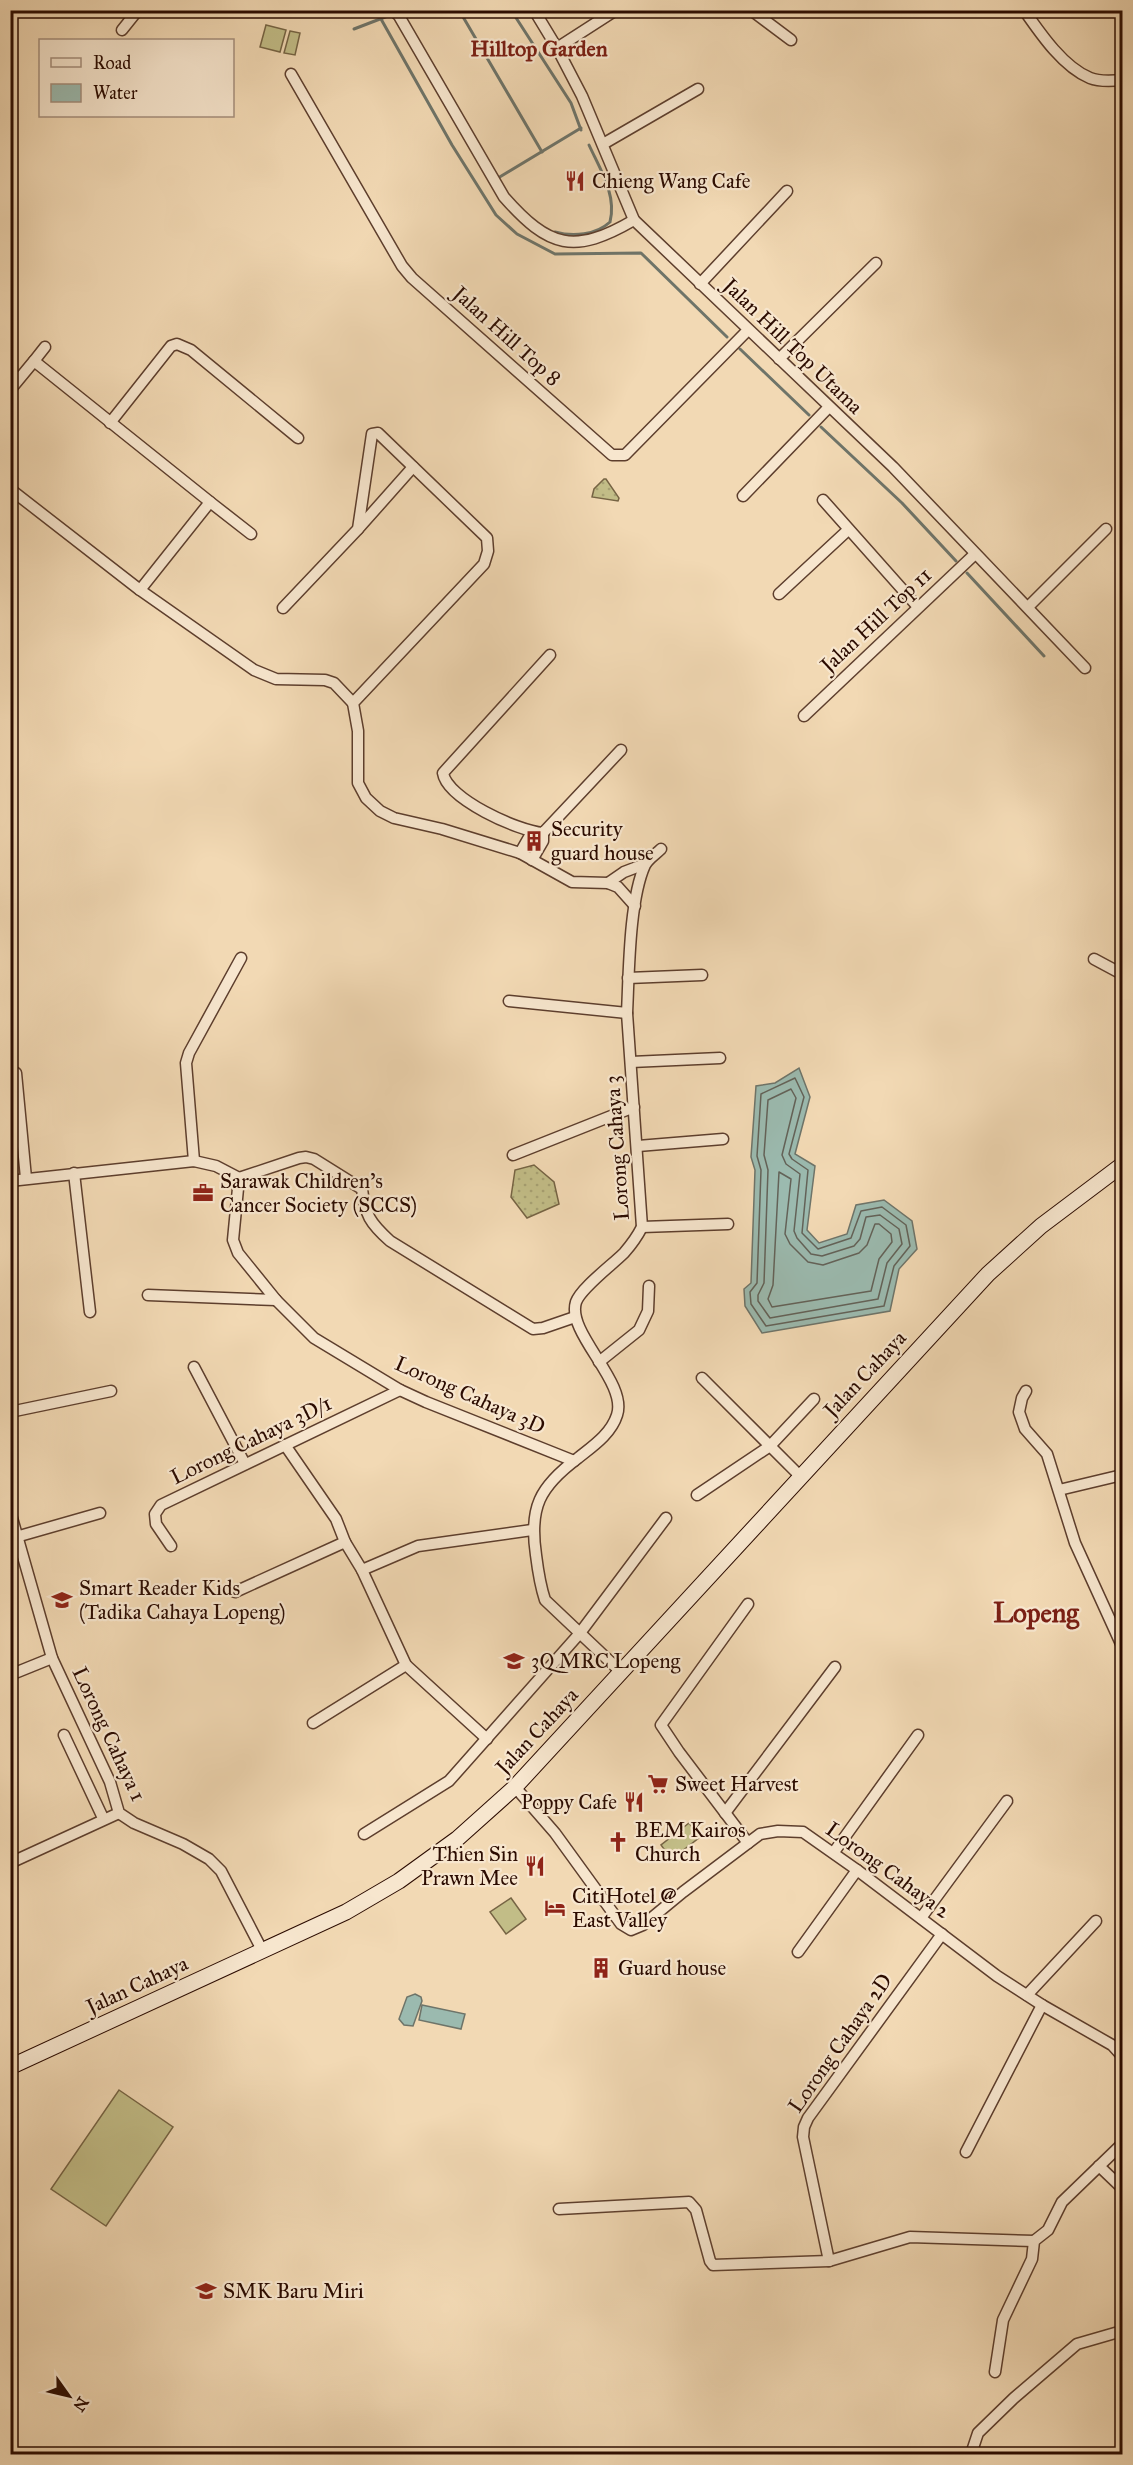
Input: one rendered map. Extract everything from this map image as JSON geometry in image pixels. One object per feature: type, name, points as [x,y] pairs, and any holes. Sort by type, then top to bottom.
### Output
[{"type":"street","points":[[122,30],[138,10]]},
{"type":"street","points":[[393,10],[399,16],[504,197],[522,217],[545,234],[559,241],[572,243],[592,241],[634,220]]},
{"type":"street","name":"Jalan Hill Top Utama","points":[[534,10],[582,96],[634,220],[828,408],[893,467],[1085,668]]},
{"type":"street","points":[[557,48],[616,10]]},
{"type":"street","points":[[751,10],[792,40]]},
{"type":"street","points":[[1024,10],[1046,43],[1082,73],[1098,80],[1122,80]]},
{"type":"street","name":"Jalan Hill Top 8","points":[[291,74],[402,266],[412,278],[612,455],[625,455],[748,330]]},
{"type":"street","points":[[603,144],[698,89]]},
{"type":"street","points":[[700,284],[787,191]]},
{"type":"street","points":[[778,359],[876,263]]},
{"type":"street","points":[[110,423],[171,346],[177,344],[191,350],[298,438]]},
{"type":"street","points":[[10,390],[45,347]]},
{"type":"street","points":[[34,361],[251,534]]},
{"type":"street","points":[[743,496],[828,408]]},
{"type":"street","points":[[352,703],[484,564],[488,551],[487,538],[378,433],[372,434],[358,530]]},
{"type":"street","points":[[283,608],[358,530],[413,466]]},
{"type":"street","points":[[10,489],[140,590],[254,670],[276,679],[325,680],[334,683],[352,703],[358,731],[358,783],[366,798],[380,811],[394,818],[442,829],[520,853],[572,882],[608,883],[618,887],[635,906]]},
{"type":"street","points":[[823,500],[918,607]]},
{"type":"street","points":[[140,590],[210,502]]},
{"type":"street","points":[[1028,607],[1106,529]]},
{"type":"street","points":[[778,594],[848,530]]},
{"type":"street","name":"Jalan Hill Top 11","points":[[804,716],[975,554]]},
{"type":"street","points":[[532,860],[543,841],[538,832],[492,816],[453,791],[445,781],[443,773],[550,655]]},
{"type":"street","points":[[520,853],[538,832],[621,750]]},
{"type":"street","points":[[608,883],[624,872],[645,864],[661,849]]},
{"type":"street","name":"Lorong Cahaya 3","points":[[575,1317],[576,1301],[628,1249],[642,1227],[627,1013],[635,906],[645,864]]},
{"type":"street","points":[[194,1161],[186,1063],[189,1053],[241,958]]},
{"type":"street","points":[[1094,959],[1122,974]]},
{"type":"street","points":[[628,978],[702,975]]},
{"type":"street","points":[[509,1001],[627,1013]]},
{"type":"street","points":[[631,1062],[720,1058]]},
{"type":"street","points":[[16,1073],[26,1178]]},
{"type":"street","points":[[513,1155],[634,1107]]},
{"type":"street","points":[[638,1146],[723,1139]]},
{"type":"street","points":[[10,1181],[194,1161],[216,1166],[238,1178],[306,1156],[362,1189],[364,1209],[373,1225],[390,1240],[533,1329],[575,1317],[618,1396],[619,1412],[612,1426],[598,1443],[574,1461],[540,1497],[534,1513],[532,1530],[540,1584],[545,1600],[621,1672]]},
{"type":"street","name":"Jalan Cahaya","points":[[10,2067],[346,1912],[399,1881],[457,1839],[515,1786],[988,1274],[1041,1226],[1122,1166]]},
{"type":"street","points":[[74,1173],[90,1312]]},
{"type":"street","name":"Lorong Cahaya 3D","points":[[238,1178],[233,1240],[238,1253],[276,1300],[314,1338],[400,1390],[574,1461]]},
{"type":"street","points":[[642,1227],[728,1224]]},
{"type":"street","points":[[600,1362],[639,1330],[648,1311],[649,1286]]},
{"type":"street","points":[[148,1295],[276,1300]]},
{"type":"street","points":[[195,1368],[245,1464]]},
{"type":"street","points":[[702,1378],[800,1476]]},
{"type":"street","name":"Lorong Cahaya 3D/1","points":[[171,1546],[156,1524],[155,1514],[161,1505],[400,1390]]},
{"type":"street","points":[[10,1412],[111,1391]]},
{"type":"street","points":[[1026,1391],[1019,1412],[1025,1429],[1047,1454],[1075,1543],[1119,1633],[1122,1646]]},
{"type":"street","points":[[697,1495],[770,1446],[814,1399]]},
{"type":"street","points":[[285,1446],[336,1519],[345,1542],[362,1569],[406,1665],[487,1739]]},
{"type":"street","points":[[1059,1490],[1122,1475]]},
{"type":"street","name":"Lorong Cahaya 1","points":[[10,1511],[52,1658],[110,1782],[119,1813],[134,1823],[183,1844],[210,1859],[221,1870],[262,1950]]},
{"type":"street","points":[[16,1537],[100,1513]]},
{"type":"street","points":[[364,1834],[449,1781],[579,1633],[666,1518]]},
{"type":"street","points":[[362,1569],[418,1546],[532,1530]]},
{"type":"street","points":[[235,1592],[345,1542]]},
{"type":"street","points":[[748,1604],[663,1719],[661,1725],[748,1843]]},
{"type":"street","points":[[10,1675],[52,1658]]},
{"type":"street","points":[[313,1724],[406,1665]]},
{"type":"street","points":[[725,1813],[835,1666]]},
{"type":"street","points":[[64,1735],[103,1818]]},
{"type":"street","points":[[834,1852],[918,1735]]},
{"type":"street","name":"Lorong Cahaya 2","points":[[515,1786],[555,1833],[621,1924],[631,1930],[643,1925],[682,1892],[760,1834],[778,1831],[803,1832],[834,1852],[997,1976],[1112,2045],[1122,2056]]},
{"type":"street","points":[[921,1918],[1007,1802]]},
{"type":"street","points":[[10,1863],[103,1818],[119,1813]]},
{"type":"street","points":[[798,1952],[857,1870]]},
{"type":"street","points":[[1027,1995],[1096,1921]]},
{"type":"street","name":"Lorong Cahaya 2D","points":[[829,2261],[803,2137],[804,2127],[840,2072],[942,1934]]},
{"type":"street","points":[[966,2152],[1042,2005]]},
{"type":"street","points":[[559,2209],[689,2202],[696,2210],[713,2265],[829,2261],[909,2237],[1034,2241],[1048,2229],[1062,2202],[1122,2144]]},
{"type":"street","points":[[1100,2166],[1122,2188]]},
{"type":"street","points":[[995,2372],[1003,2320],[1032,2259],[1034,2241]]},
{"type":"street","points":[[971,2454],[978,2433],[1014,2398],[1077,2344],[1122,2331]]},
{"type":"shaded area","points":[[266,25],[286,30],[280,52],[260,47]]},
{"type":"shaded area","points":[[290,31],[300,33],[295,55],[284,53]]},
{"type":"shaded area","points":[[604,479],[619,498],[618,501],[592,497],[594,489]]},
{"type":"shaded area","points":[[534,1165],[554,1182],[559,1204],[527,1218],[511,1197],[515,1170]]},
{"type":"shaded area","points":[[689,1823],[700,1837],[677,1855],[669,1856],[661,1845]]},
{"type":"shaded area","points":[[511,1898],[526,1919],[506,1934],[490,1912]]},
{"type":"shaded area","points":[[119,2090],[173,2127],[106,2226],[51,2189]]},
{"type":"water","points":[[799,1068],[810,1097],[795,1154],[815,1166],[807,1230],[819,1243],[847,1234],[856,1205],[884,1200],[912,1221],[917,1249],[899,1269],[890,1311],[762,1333],[745,1306],[744,1289],[751,1283],[755,1170],[751,1157],[756,1086],[775,1083]]},
{"type":"water","points":[[415,1994],[421,1997],[422,2001],[413,2026],[404,2025],[399,2019],[407,1997]]},
{"type":"water","points":[[422,2005],[465,2014],[461,2029],[419,2020]]},
{"type":"waterway","points":[[459,10],[542,152]]},
{"type":"waterway","points":[[511,10],[571,103],[581,130]]},
{"type":"waterway","points":[[354,29],[393,14]]},
{"type":"waterway","points":[[381,19],[452,145],[496,215],[517,234],[555,254],[641,253],[727,337]]},
{"type":"waterway","points":[[498,178],[581,128]]},
{"type":"waterway","points":[[555,232],[584,234],[598,230],[610,222],[612,212],[609,192],[589,145]]},
{"type":"waterway","points":[[740,349],[809,415]]},
{"type":"waterway","points":[[821,427],[902,503],[956,561]]},
{"type":"waterway","points":[[967,573],[1044,656]]},
{"type":"place","name":"Chieng Wang Cafe","points":[[575,181]]},
{"type":"place","name":"Security guard house","points":[[534,841]]},
{"type":"place","name":"Sarawak Children's Cancer Society (SCCS)","points":[[203,1193]]},
{"type":"place","name":"Smart Reader Kids (Tadika Cahaya Lopeng)","points":[[62,1600]]},
{"type":"place","name":"3Q MRC Lopeng","points":[[514,1661]]},
{"type":"place","name":"Sweet Harvest","points":[[658,1784]]},
{"type":"place","name":"Poppy Cafe","points":[[634,1802]]},
{"type":"place","name":"BEM Kairos Church","points":[[618,1842]]},
{"type":"place","name":"Thien Sin Prawn Mee","points":[[535,1866]]},
{"type":"place","name":"CitiHotel @ East Valley","points":[[555,1908]]},
{"type":"place","name":"Guard house","points":[[601,1968]]},
{"type":"place","name":"SMK Baru Miri","points":[[206,2291]]},
{"type":"district","name":"Hilltop Garden","points":[[539,48]]},
{"type":"district","name":"Lopeng","points":[[1036,1612]]}]
